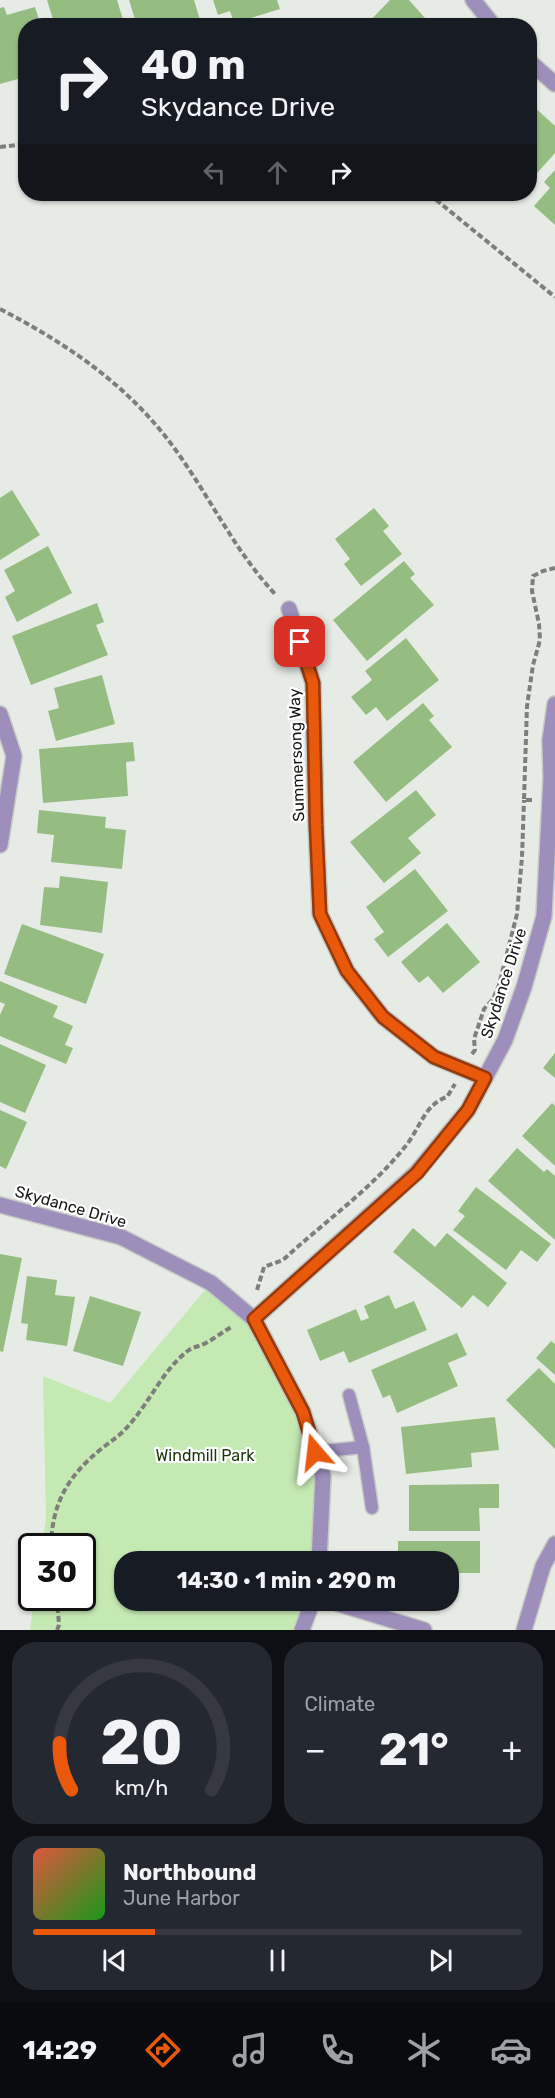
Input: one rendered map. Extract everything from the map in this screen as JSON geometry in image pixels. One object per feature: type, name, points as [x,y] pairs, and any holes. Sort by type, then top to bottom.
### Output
[{"type":"street","points":[[473,0],[488,18]]},
{"type":"street","points":[[537,68],[555,84]]},
{"type":"street","name":"Summersong Way","points":[[289,609],[313,683],[320,914],[347,971],[383,1017],[434,1057],[485,1078]]},
{"type":"street","name":"Skydance Drive","points":[[248,1314],[417,1173],[468,1110],[485,1078],[508,1032],[524,987],[544,916],[553,778],[550,740],[555,704]]},
{"type":"street","points":[[0,714],[14,756],[0,845]]},
{"type":"street","name":"Skydance Drive","points":[[0,1205],[118,1236],[211,1283],[248,1314],[303,1412],[323,1476],[320,1551]]},
{"type":"street","points":[[524,1630],[543,1566],[555,1544]]},
{"type":"street","points":[[302,1630],[309,1611]]},
{"type":"street","points":[[362,1611],[424,1630]]},
{"type":"lane","points":[[349,1395],[363,1447],[372,1508]]},
{"type":"lane","points":[[315,1452],[363,1447]]},
{"type":"path","points":[[0,147],[18,145]]},
{"type":"path","points":[[438,201],[555,297]]},
{"type":"path","points":[[0,309],[46,333],[96,366],[134,399],[181,457],[244,557],[289,609]]},
{"type":"path","points":[[53,1533],[55,1512],[62,1493],[74,1476],[101,1449],[126,1429],[151,1393],[190,1350],[206,1343],[248,1314],[256,1295],[259,1276],[264,1267],[283,1260],[396,1158],[411,1140],[417,1126],[436,1101],[447,1097],[475,1050],[474,1039],[484,1009],[493,999],[499,985],[512,939],[520,886],[527,706],[533,665],[540,640],[532,591],[533,576],[555,568]]},
{"type":"path","points":[[524,800],[550,802]]},
{"type":"path","points":[[57,1611],[57,1630]]},
{"type":"green space","name":"Windmill Park","points":[[211,1283],[254,1319],[323,1476],[319,1551],[114,1551],[114,1611],[309,1611],[302,1630],[30,1630],[32,1611],[96,1611],[96,1533],[44,1533],[46,1519],[43,1376],[110,1403]]},
{"type":"building","points":[[47,0],[117,0],[123,18],[53,18]]},
{"type":"building","points":[[129,0],[194,0],[199,18],[135,18]]},
{"type":"building","points":[[213,0],[277,0],[280,9],[251,18],[232,18],[230,11],[218,15]]},
{"type":"building","points":[[390,0],[409,0],[425,18],[373,18]]},
{"type":"building","points":[[4,7],[7,15],[35,7],[38,18],[18,18],[18,79],[0,84],[0,8]]},
{"type":"building","points":[[537,110],[555,126],[555,153],[537,173]]},
{"type":"building","points":[[555,170],[555,225],[534,206],[550,188],[544,182]]},
{"type":"building","points":[[12,490],[40,535],[0,560],[0,498]]},
{"type":"building","points":[[374,508],[389,526],[383,531],[402,554],[361,586],[344,564],[350,559],[335,539]]},
{"type":"building","points":[[48,546],[72,593],[17,622],[5,597],[15,591],[4,570]]},
{"type":"building","points":[[404,561],[415,574],[410,578],[434,605],[367,661],[333,620]]},
{"type":"building","points":[[97,603],[104,622],[96,625],[108,655],[31,685],[12,636]]},
{"type":"building","points":[[406,638],[439,680],[387,721],[376,707],[366,715],[351,697],[372,680],[365,671]]},
{"type":"building","points":[[102,675],[115,724],[56,741],[48,711],[59,708],[54,688]]},
{"type":"building","points":[[423,703],[434,716],[429,720],[452,747],[386,802],[353,762]]},
{"type":"building","points":[[133,742],[135,761],[126,762],[128,796],[43,803],[39,749]]},
{"type":"building","points":[[416,790],[436,815],[408,838],[421,853],[384,883],[350,842]]},
{"type":"building","points":[[39,810],[106,817],[105,828],[126,830],[122,869],[51,862],[54,835],[37,833]]},
{"type":"building","points":[[415,869],[448,911],[388,957],[374,939],[384,932],[366,907]]},
{"type":"building","points":[[60,876],[108,882],[102,933],[40,925],[44,887],[59,888]]},
{"type":"building","points":[[447,923],[480,962],[443,993],[428,976],[419,983],[401,962]]},
{"type":"building","points":[[22,924],[104,954],[86,1004],[4,974]]},
{"type":"building","points":[[0,981],[58,1006],[53,1017],[73,1026],[65,1045],[73,1048],[66,1064],[0,1036],[0,1015],[5,1004],[0,1002]]},
{"type":"building","points":[[0,1044],[46,1065],[25,1113],[0,1102]]},
{"type":"building","points":[[555,1053],[555,1078],[543,1068]]},
{"type":"building","points":[[552,1103],[555,1106],[555,1166],[522,1136]]},
{"type":"building","points":[[0,1110],[27,1122],[6,1169],[0,1166]]},
{"type":"building","points":[[517,1148],[544,1172],[547,1169],[555,1176],[555,1240],[488,1181]]},
{"type":"building","points":[[476,1187],[551,1244],[537,1262],[521,1250],[506,1270],[453,1230],[465,1216],[458,1211]]},
{"type":"building","points":[[413,1228],[435,1247],[447,1233],[507,1283],[488,1307],[473,1295],[462,1308],[393,1252]]},
{"type":"building","points":[[0,1254],[22,1258],[3,1352],[0,1351]]},
{"type":"building","points":[[27,1276],[57,1280],[55,1295],[75,1297],[67,1346],[26,1340],[28,1324],[21,1323]]},
{"type":"building","points":[[389,1295],[395,1309],[414,1301],[427,1330],[349,1363],[344,1351],[320,1361],[307,1330],[356,1309],[361,1321],[369,1318],[364,1306]]},
{"type":"building","points":[[90,1296],[141,1312],[123,1366],[73,1351]]},
{"type":"building","points":[[457,1333],[467,1355],[448,1363],[458,1386],[397,1413],[390,1395],[383,1398],[371,1370]]},
{"type":"building","points":[[551,1341],[555,1344],[555,1375],[536,1358]]},
{"type":"building","points":[[539,1368],[555,1384],[555,1449],[506,1400]]},
{"type":"building","points":[[495,1417],[499,1450],[471,1453],[472,1467],[406,1474],[401,1427]]},
{"type":"building","points":[[499,1484],[499,1508],[479,1508],[480,1531],[409,1531],[409,1485]]},
{"type":"building","points":[[398,1541],[480,1541],[480,1573],[459,1573],[459,1551],[398,1551]]},
{"type":"route","points":[[300,642],[313,683],[320,914],[347,971],[383,1017],[434,1057],[485,1078],[468,1110],[417,1173],[254,1319],[303,1412],[315,1452]]}]
